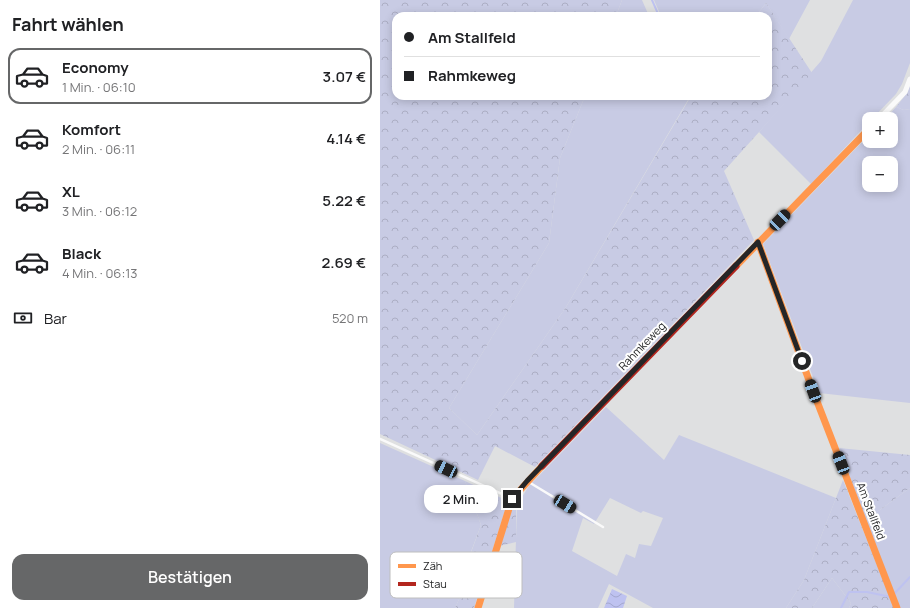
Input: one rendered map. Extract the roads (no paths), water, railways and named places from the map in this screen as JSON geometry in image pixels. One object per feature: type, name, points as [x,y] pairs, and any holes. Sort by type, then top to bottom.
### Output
[{"type":"street","points":[[886,112],[905,92],[910,79]]},
{"type":"street","name":"Rahmkeweg","points":[[495,552],[512,499],[527,481],[862,136]]},
{"type":"street","name":"Am Stallfeld","points":[[758,242],[813,391],[896,606]]},
{"type":"street","name":"Rahmkeweg","points":[[478,608],[481,598]]},
{"type":"lane","points":[[380,439],[512,499]]},
{"type":"lane","points":[[527,481],[603,527]]},
{"type":"water","points":[[612,589],[627,596],[623,608],[604,608]]},
{"type":"waterway","points":[[652,0],[657,12]]},
{"type":"waterway","points":[[894,594],[910,577]]},
{"type":"waterway","points":[[841,608],[849,592],[867,592],[891,597]]}]
